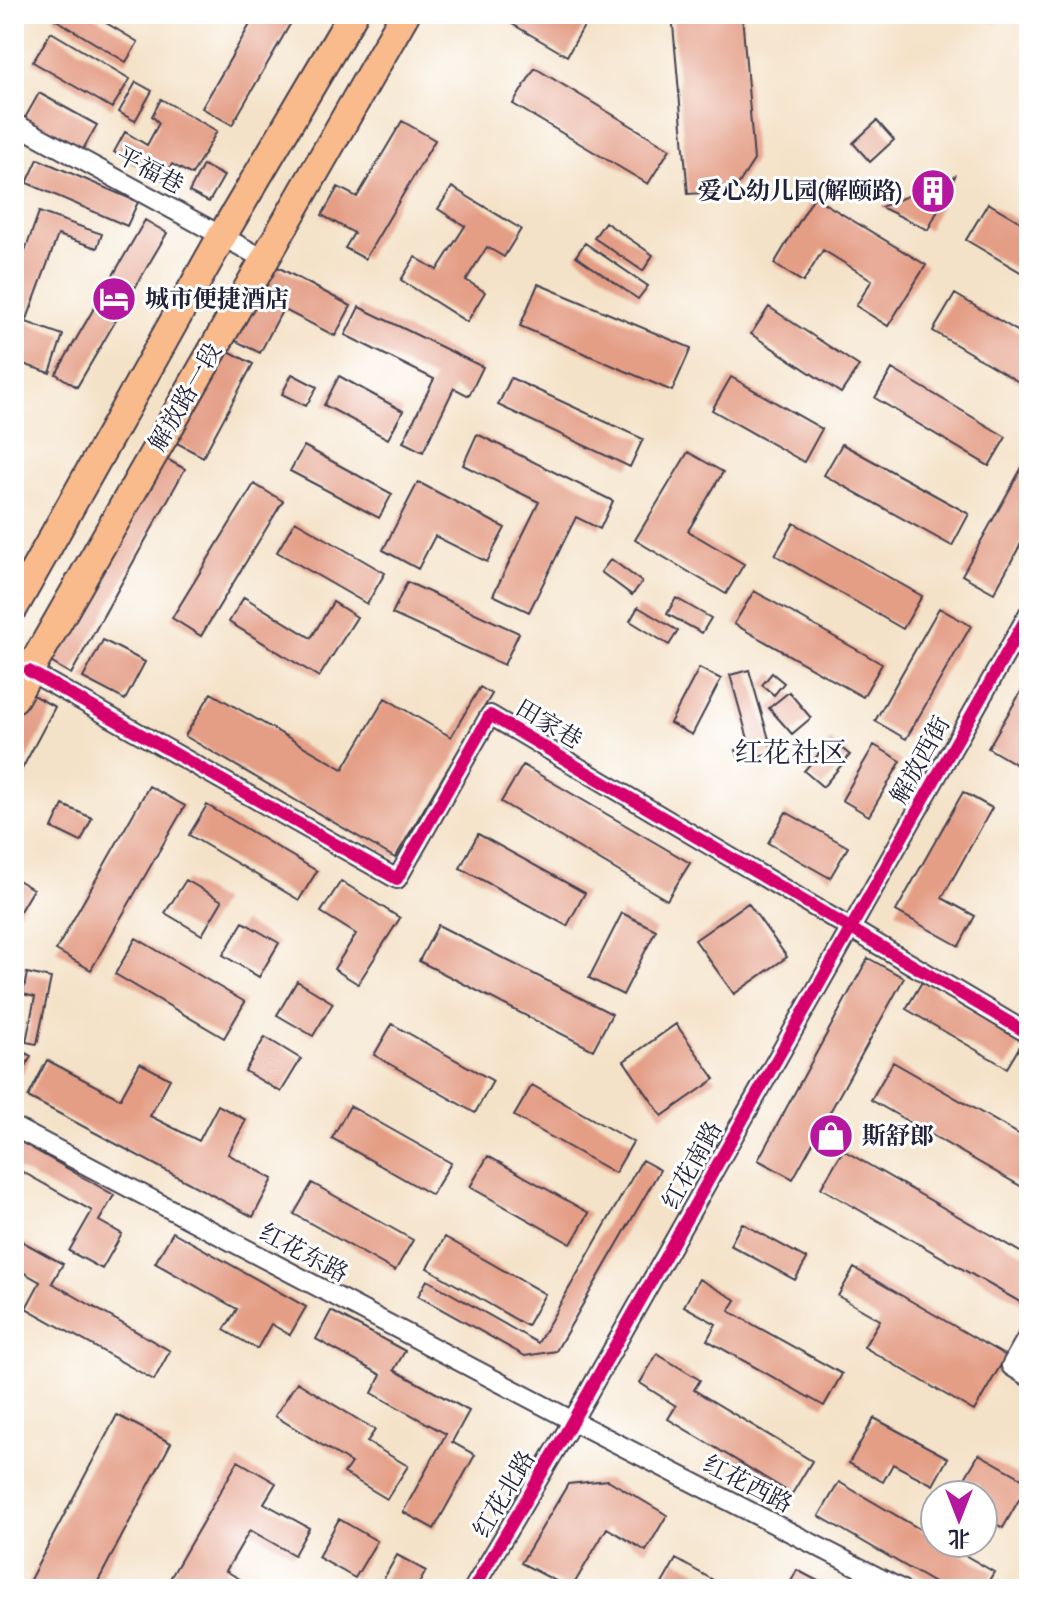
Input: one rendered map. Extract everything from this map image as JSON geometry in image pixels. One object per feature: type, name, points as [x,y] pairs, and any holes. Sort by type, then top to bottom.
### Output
[{"type":"main road","name":"解放路一段","points":[[14,607],[222,236],[353,14]]},
{"type":"main road","name":"解放路一段","points":[[14,698],[405,14]]},
{"type":"street","name":"平福巷","points":[[14,123],[264,259]]},
{"type":"street","name":"解放西街","points":[[850,930],[1029,613]]},
{"type":"street","name":"田家巷","points":[[29,671],[397,879],[490,715],[1029,1034]]},
{"type":"street","name":"红花南路","points":[[573,1421],[850,930]]},
{"type":"street","name":"红花东路","points":[[14,1127],[573,1421]]},
{"type":"street","points":[[1029,1334],[1011,1366],[1029,1377]]},
{"type":"street","name":"红花西路","points":[[573,1421],[901,1589]]},
{"type":"street","name":"红花北路","points":[[473,1589],[573,1421]]},
{"type":"building","points":[[56,14],[91,14],[138,42],[126,62],[53,18]]},
{"type":"building","points":[[256,14],[296,14],[232,125],[202,108]]},
{"type":"building","points":[[511,14],[591,14],[567,56],[507,21]]},
{"type":"building","points":[[672,14],[742,14],[754,160],[734,191],[688,194]]},
{"type":"building","points":[[977,14],[1000,14],[995,23]]},
{"type":"building","points":[[51,32],[130,79],[112,108],[33,62]]},
{"type":"building","points":[[535,68],[670,149],[648,184],[513,104]]},
{"type":"building","points":[[136,82],[152,91],[135,121],[119,112]]},
{"type":"building","points":[[39,93],[97,125],[82,151],[25,118]]},
{"type":"building","points":[[161,99],[217,131],[192,175],[172,164],[163,180],[114,152],[125,132],[147,145],[159,123],[152,116]]},
{"type":"building","points":[[402,121],[435,140],[365,259],[345,248],[354,233],[322,215],[338,187],[357,197]]},
{"type":"building","points":[[877,121],[894,140],[870,162],[853,143]]},
{"type":"building","points":[[38,159],[138,202],[127,226],[27,183]]},
{"type":"building","points":[[203,165],[224,176],[209,202],[189,192]]},
{"type":"building","name":"爱心幼儿园(解颐路)","points":[[955,176],[928,230],[881,207]]},
{"type":"building","points":[[452,187],[521,229],[504,257],[487,247],[466,280],[485,292],[467,322],[401,280],[415,257],[437,270],[465,226],[438,209]]},
{"type":"building","points":[[814,197],[926,265],[888,326],[856,306],[872,280],[823,250],[803,282],[774,264]]},
{"type":"building","points":[[988,203],[1029,227],[1029,277],[966,240]]},
{"type":"building","points":[[39,212],[102,234],[97,248],[58,235],[26,322],[63,335],[50,373],[14,361],[14,282]]},
{"type":"building","points":[[145,220],[167,233],[77,387],[56,374]]},
{"type":"building","points":[[605,222],[653,255],[643,271],[594,238]]},
{"type":"building","points":[[585,243],[648,286],[638,299],[576,256]]},
{"type":"building","points":[[272,264],[351,306],[335,336],[283,309],[260,353],[232,339]]},
{"type":"building","points":[[538,284],[691,348],[672,391],[520,326]]},
{"type":"building","points":[[955,294],[1029,338],[1029,388],[933,331]]},
{"type":"building","points":[[359,307],[483,367],[469,396],[454,388],[423,452],[403,442],[434,379],[345,335]]},
{"type":"building","points":[[769,307],[859,366],[841,393],[751,334]]},
{"type":"building","points":[[225,349],[253,364],[203,457],[175,442]]},
{"type":"building","points":[[892,369],[1006,437],[989,466],[875,398]]},
{"type":"building","points":[[292,374],[317,387],[306,406],[282,394]]},
{"type":"building","points":[[339,376],[403,411],[388,439],[324,405]]},
{"type":"building","points":[[731,377],[822,429],[804,462],[712,410]]},
{"type":"building","points":[[511,378],[643,439],[630,467],[498,405]]},
{"type":"building","points":[[477,434],[613,501],[600,529],[576,517],[529,612],[493,595],[539,502],[463,465]]},
{"type":"building","points":[[842,444],[969,514],[952,546],[824,475]]},
{"type":"building","points":[[304,446],[392,494],[379,518],[290,471]]},
{"type":"building","points":[[688,452],[723,472],[688,531],[744,564],[726,594],[635,540]]},
{"type":"building","points":[[163,457],[185,469],[71,674],[49,661]]},
{"type":"building","points":[[1025,462],[1029,464],[1029,529],[994,593],[962,575]]},
{"type":"building","points":[[418,482],[505,528],[487,562],[435,536],[418,569],[383,550]]},
{"type":"building","points":[[254,484],[283,501],[201,636],[172,618]]},
{"type":"building","points":[[295,521],[385,573],[367,604],[277,552]]},
{"type":"building","points":[[794,523],[922,596],[903,629],[775,555]]},
{"type":"building","points":[[611,559],[642,582],[632,595],[601,572]]},
{"type":"building","points":[[407,582],[519,633],[504,665],[392,614]]},
{"type":"building","points":[[754,591],[882,664],[863,697],[734,624]]},
{"type":"building","points":[[244,597],[311,638],[333,602],[357,617],[319,677],[229,622]]},
{"type":"building","points":[[676,598],[711,618],[702,633],[667,614]]},
{"type":"building","points":[[638,607],[678,631],[669,645],[630,621]]},
{"type":"building","points":[[939,608],[971,626],[906,739],[875,721]]},
{"type":"building","points":[[103,640],[145,662],[125,700],[83,678]]},
{"type":"building","points":[[699,668],[721,679],[692,735],[670,723]]},
{"type":"building","points":[[749,670],[773,753],[740,762],[736,750],[750,746],[730,675]]},
{"type":"building","points":[[772,673],[784,683],[774,695],[762,685]]},
{"type":"building","points":[[1029,678],[1029,743],[1017,765],[988,748]]},
{"type":"building","points":[[480,687],[492,694],[395,858],[185,736],[211,693],[343,769],[385,698],[451,737]]},
{"type":"building","points":[[27,692],[55,707],[14,784],[14,716]]},
{"type":"building","points":[[789,692],[811,718],[792,734],[769,708]]},
{"type":"building","points":[[831,740],[850,755],[823,787],[804,771]]},
{"type":"building","points":[[874,745],[901,761],[869,816],[842,800]]},
{"type":"building","points":[[523,765],[690,863],[667,900],[501,802]]},
{"type":"building","points":[[149,786],[185,806],[91,970],[56,950]]},
{"type":"building","points":[[963,792],[992,808],[942,898],[975,916],[959,946],[896,911]]},
{"type":"building","points":[[63,805],[92,818],[81,842],[52,828]]},
{"type":"building","points":[[207,805],[317,871],[299,900],[189,835]]},
{"type":"building","points":[[786,812],[848,847],[830,878],[768,843]]},
{"type":"building","points":[[478,834],[585,893],[567,926],[460,868]]},
{"type":"building","points":[[14,878],[33,889],[14,921]]},
{"type":"building","points":[[186,880],[222,901],[202,935],[165,913]]},
{"type":"building","points":[[341,881],[400,918],[358,984],[334,969],[356,934],[321,912]]},
{"type":"building","points":[[748,903],[787,957],[734,994],[695,940]]},
{"type":"building","points":[[622,913],[656,930],[623,995],[589,978]]},
{"type":"building","points":[[243,922],[279,943],[259,977],[223,955]]},
{"type":"building","points":[[438,925],[612,1014],[593,1050],[419,961]]},
{"type":"building","points":[[136,938],[245,1002],[224,1038],[115,974]]},
{"type":"building","points":[[868,958],[904,978],[793,1179],[758,1160]]},
{"type":"building","points":[[27,973],[51,978],[37,1044],[26,1042],[35,997],[23,994]]},
{"type":"building","points":[[297,981],[333,1003],[313,1036],[277,1015]]},
{"type":"building","points":[[922,982],[1023,1041],[1007,1068],[906,1009]]},
{"type":"building","points":[[392,1024],[493,1081],[475,1113],[374,1055]]},
{"type":"building","points":[[676,1024],[715,1079],[662,1116],[624,1061]]},
{"type":"building","points":[[265,1037],[301,1059],[281,1092],[245,1071]]},
{"type":"building","points":[[14,1047],[31,1056],[22,1074],[14,1070]]},
{"type":"building","points":[[47,1060],[120,1099],[140,1063],[170,1079],[150,1116],[199,1141],[218,1105],[246,1120],[228,1154],[273,1179],[253,1217],[28,1097]]},
{"type":"building","points":[[893,1062],[1029,1140],[1029,1191],[871,1100]]},
{"type":"building","points":[[532,1085],[633,1142],[615,1173],[514,1116]]},
{"type":"building","points":[[350,1106],[451,1163],[432,1195],[332,1138]]},
{"type":"building","points":[[14,1138],[114,1195],[99,1221],[122,1234],[102,1269],[69,1251],[92,1211],[14,1167]]},
{"type":"building","points":[[843,1150],[1029,1257],[1027,1306],[821,1188]]},
{"type":"building","points":[[488,1156],[589,1213],[571,1244],[470,1187]]},
{"type":"building","points":[[642,1160],[660,1170],[556,1351],[525,1356],[418,1296],[427,1280],[538,1343]]},
{"type":"building","points":[[312,1183],[413,1240],[395,1271],[294,1214]]},
{"type":"building","points":[[742,1223],[807,1259],[795,1280],[730,1245]]},
{"type":"building","points":[[173,1232],[306,1307],[290,1335],[271,1324],[257,1349],[224,1330],[237,1309],[155,1263]]},
{"type":"building","points":[[14,1237],[63,1264],[52,1283],[170,1351],[154,1380],[26,1308],[40,1282],[14,1267]]},
{"type":"building","points":[[445,1237],[545,1294],[527,1326],[427,1268]]},
{"type":"building","points":[[854,1268],[1006,1356],[974,1411],[864,1347],[880,1320],[838,1296]]},
{"type":"building","points":[[699,1279],[736,1300],[729,1311],[842,1374],[824,1406],[707,1340],[716,1324],[684,1306]]},
{"type":"building","points":[[331,1311],[405,1351],[394,1370],[469,1411],[452,1442],[475,1455],[434,1529],[403,1512],[446,1434],[372,1393],[381,1375],[316,1339]]},
{"type":"building","points":[[657,1354],[700,1380],[694,1390],[812,1461],[792,1494],[668,1419],[676,1406],[640,1383]]},
{"type":"building","points":[[297,1382],[375,1430],[367,1442],[408,1466],[387,1499],[344,1473],[351,1463],[275,1416]]},
{"type":"building","points":[[117,1415],[171,1443],[94,1589],[25,1589]]},
{"type":"building","points":[[874,1418],[948,1458],[936,1479],[922,1479],[893,1464],[883,1482],[849,1463]]},
{"type":"building","points":[[979,1454],[1029,1482],[1003,1528],[999,1526],[999,1479],[965,1478]]},
{"type":"building","points":[[238,1461],[276,1483],[264,1503],[309,1528],[294,1555],[250,1530],[226,1571],[257,1589],[164,1589]]},
{"type":"building","points":[[608,1480],[667,1515],[646,1551],[607,1528],[571,1589],[521,1563],[568,1484]]},
{"type":"building","points":[[839,1482],[919,1529],[919,1559],[972,1559],[994,1572],[984,1589],[945,1589],[819,1516]]},
{"type":"building","points":[[339,1519],[377,1541],[355,1578],[318,1557]]},
{"type":"building","points":[[397,1555],[426,1571],[416,1589],[378,1589]]},
{"type":"building","points":[[676,1559],[729,1589],[659,1589]]},
{"type":"building","points":[[797,1570],[833,1589],[787,1589]]},
{"type":"cycle path","points":[[473,1589],[565,1434],[1029,613]]},
{"type":"cycle path","points":[[29,671],[397,879],[490,715],[1029,1034]]},
{"type":"place","name":"爱心幼儿园(解颐路)","points":[[933,191]]},
{"type":"place","name":"城市便捷酒店","points":[[114,299]]},
{"type":"place","name":"斯舒郎","points":[[831,1136]]},
{"type":"district","name":"红花社区","points":[[791,752]]}]
